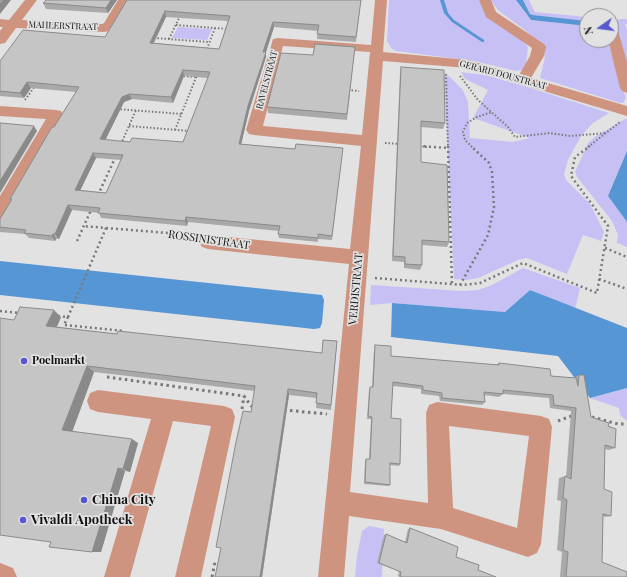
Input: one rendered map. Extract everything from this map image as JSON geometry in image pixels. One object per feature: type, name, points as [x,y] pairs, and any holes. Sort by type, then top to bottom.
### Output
[{"type":"street","points":[[0,40],[6,24],[31,0]]},
{"type":"street","name":"MAHLERSTRAAT","points":[[6,24],[104,28],[109,25],[124,0]]},
{"type":"street","name":"VERDISTRAAT","points":[[331,577],[381,0]]},
{"type":"street","points":[[485,0],[490,14],[538,47],[537,56],[523,80]]},
{"type":"street","name":"RAVELSTRAAT","points":[[369,141],[254,130],[278,42],[377,52]]},
{"type":"street","points":[[618,48],[625,71],[627,88]]},
{"type":"street","name":"GERARD DOUSTRAAT","points":[[377,52],[468,64],[523,80],[624,116]]},
{"type":"street","points":[[0,110],[56,115],[0,211]]},
{"type":"street","name":"ROSSINISTRAAT","points":[[208,242],[359,257]]},
{"type":"street","points":[[98,401],[224,417],[188,577]]},
{"type":"street","points":[[118,577],[165,410]]},
{"type":"street","points":[[338,502],[441,517],[528,544],[541,427],[437,413],[441,517]]},
{"type":"street","points":[[0,576],[4,577]]},
{"type":"path","points":[[169,39],[182,13]]},
{"type":"path","points":[[176,25],[231,29]]},
{"type":"path","points":[[207,49],[215,28]]},
{"type":"path","points":[[147,37],[210,42]]},
{"type":"path","points":[[449,62],[478,100],[508,126],[515,137],[550,133],[570,136],[607,133]]},
{"type":"path","points":[[449,62],[448,148],[452,284]]},
{"type":"path","points":[[175,130],[198,70]]},
{"type":"path","points":[[174,76],[196,78]]},
{"type":"path","points":[[18,112],[37,82]]},
{"type":"path","points":[[347,90],[374,92]]},
{"type":"path","points":[[114,108],[182,114]]},
{"type":"path","points":[[119,148],[136,110]]},
{"type":"path","points":[[460,285],[488,235],[494,207],[492,172],[489,163],[465,140],[463,132],[467,123],[477,117],[492,112]]},
{"type":"path","points":[[357,276],[460,285],[480,283],[523,263],[596,293],[608,226],[571,176],[575,157],[607,133],[624,116]]},
{"type":"path","points":[[129,126],[191,132]]},
{"type":"path","points":[[369,141],[401,144]]},
{"type":"path","points":[[417,146],[448,148]]},
{"type":"path","points":[[96,198],[116,155]]},
{"type":"path","points":[[106,177],[114,178]]},
{"type":"path","points":[[77,241],[93,205]]},
{"type":"path","name":"ROSSINISTRAAT","points":[[83,226],[200,236],[208,242]]},
{"type":"path","points":[[106,228],[64,325],[124,331],[121,338]]},
{"type":"path","points":[[605,248],[627,257]]},
{"type":"path","points":[[599,279],[627,289]]},
{"type":"path","points":[[0,311],[23,313]]},
{"type":"path","points":[[53,316],[68,317]]},
{"type":"path","points":[[98,401],[109,371]]},
{"type":"path","points":[[541,427],[573,415],[580,415]]},
{"type":"path","points":[[588,416],[618,424],[627,424]]},
{"type":"shaded area","points":[[389,0],[479,0],[485,12],[520,38],[528,47],[526,65],[522,70],[516,71],[474,61],[396,51],[391,48],[387,41]]},
{"type":"shaded area","points":[[490,0],[516,0],[531,20],[579,25],[579,48],[610,48],[626,98],[623,103],[540,78],[545,57],[542,48],[526,31],[498,10]]},
{"type":"shaded area","points":[[523,0],[529,0],[535,12],[579,16],[579,20],[533,15],[530,14]]},
{"type":"shaded area","points":[[627,19],[627,24],[625,24],[627,30],[627,70],[619,44],[619,25],[621,24],[619,24],[619,20]]},
{"type":"shaded area","points":[[178,27],[212,29],[207,40],[172,38]]},
{"type":"shaded area","points":[[461,72],[485,75],[609,113],[593,123],[581,136],[568,160],[564,174],[566,180],[590,204],[604,232],[601,241],[583,235],[567,274],[527,258],[518,260],[478,278],[467,280],[454,279],[444,76],[446,74],[463,90],[468,102],[470,138],[513,142],[530,138],[473,118],[488,90],[465,79]]},
{"type":"shaded area","points":[[627,119],[627,151],[608,196],[627,222],[627,247],[617,243],[618,235],[612,221],[577,177],[575,172],[588,143],[596,136]]},
{"type":"shaded area","points":[[523,268],[580,288],[575,309],[530,290],[505,312],[392,303],[370,305],[371,285],[462,291],[478,290],[492,285]]},
{"type":"shaded area","points":[[627,388],[627,421],[620,415],[619,408],[590,398]]},
{"type":"shaded area","points":[[369,526],[384,529],[382,577],[355,577],[362,531]]},
{"type":"water","points":[[516,0],[523,0],[530,14],[579,20],[579,25],[531,20]]},
{"type":"water","points":[[627,151],[627,222],[608,196]]},
{"type":"water","points":[[0,261],[322,295],[324,300],[322,323],[320,328],[314,329],[0,295]]},
{"type":"water","points":[[530,290],[627,328],[627,388],[590,398],[558,356],[391,337],[392,303],[505,312]]},
{"type":"building","points":[[46,0],[111,0],[106,8],[43,3]]},
{"type":"building","points":[[127,0],[361,0],[356,37],[317,34],[319,25],[273,22],[263,52],[266,52],[248,106],[239,144],[295,149],[296,144],[343,148],[332,236],[318,234],[318,238],[278,234],[280,226],[186,217],[185,221],[98,213],[100,208],[68,205],[55,234],[52,236],[24,233],[26,230],[0,227],[0,219],[12,199],[10,199],[52,127],[54,127],[79,87],[27,82],[20,93],[0,91],[0,61],[23,30],[105,37]],"holes":[[[165,11],[230,16],[219,49],[150,43]],[[183,70],[210,72],[183,142],[132,138],[130,142],[100,139],[122,97],[129,94],[171,97]],[[93,153],[123,155],[106,193],[75,190]]]},
{"type":"building","points":[[315,44],[355,47],[347,114],[267,107],[281,53],[313,55]]},
{"type":"building","points":[[401,67],[444,70],[445,123],[421,121],[421,162],[447,165],[449,242],[422,240],[422,265],[405,264],[405,257],[393,256]]},
{"type":"building","points":[[0,123],[34,126],[0,181]]},
{"type":"building","points":[[20,307],[54,310],[46,326],[117,334],[118,331],[322,353],[323,340],[337,341],[331,405],[316,403],[317,393],[288,389],[260,577],[215,577],[221,548],[216,547],[236,442],[243,411],[251,412],[255,386],[87,366],[62,430],[132,439],[123,469],[118,468],[92,552],[49,547],[51,542],[0,535],[0,318],[14,320]]},
{"type":"building","points":[[375,345],[391,346],[391,356],[499,365],[499,363],[550,369],[551,376],[576,378],[578,386],[579,375],[584,375],[591,417],[609,423],[608,426],[616,429],[615,448],[605,445],[604,489],[612,492],[611,516],[603,514],[602,562],[627,572],[627,577],[566,577],[568,552],[563,550],[567,500],[563,498],[565,476],[571,479],[576,408],[554,405],[553,395],[503,390],[503,394],[484,392],[485,402],[442,398],[442,393],[423,390],[423,386],[393,382],[391,418],[401,419],[400,464],[390,463],[390,485],[365,482],[366,459],[370,459],[372,417],[368,416],[370,387],[373,387]]},
{"type":"building","points":[[410,528],[458,547],[456,557],[479,565],[478,570],[496,577],[400,577],[401,572],[379,563],[386,534],[407,543]]},
{"type":"waterway","points":[[442,0],[446,13],[453,21],[483,41]]},
{"type":"place","name":"Poelmarkt","points":[[24,361]]},
{"type":"place","name":"China City","points":[[84,500]]},
{"type":"place","name":"Vivaldi Apotheek","points":[[23,520]]}]
